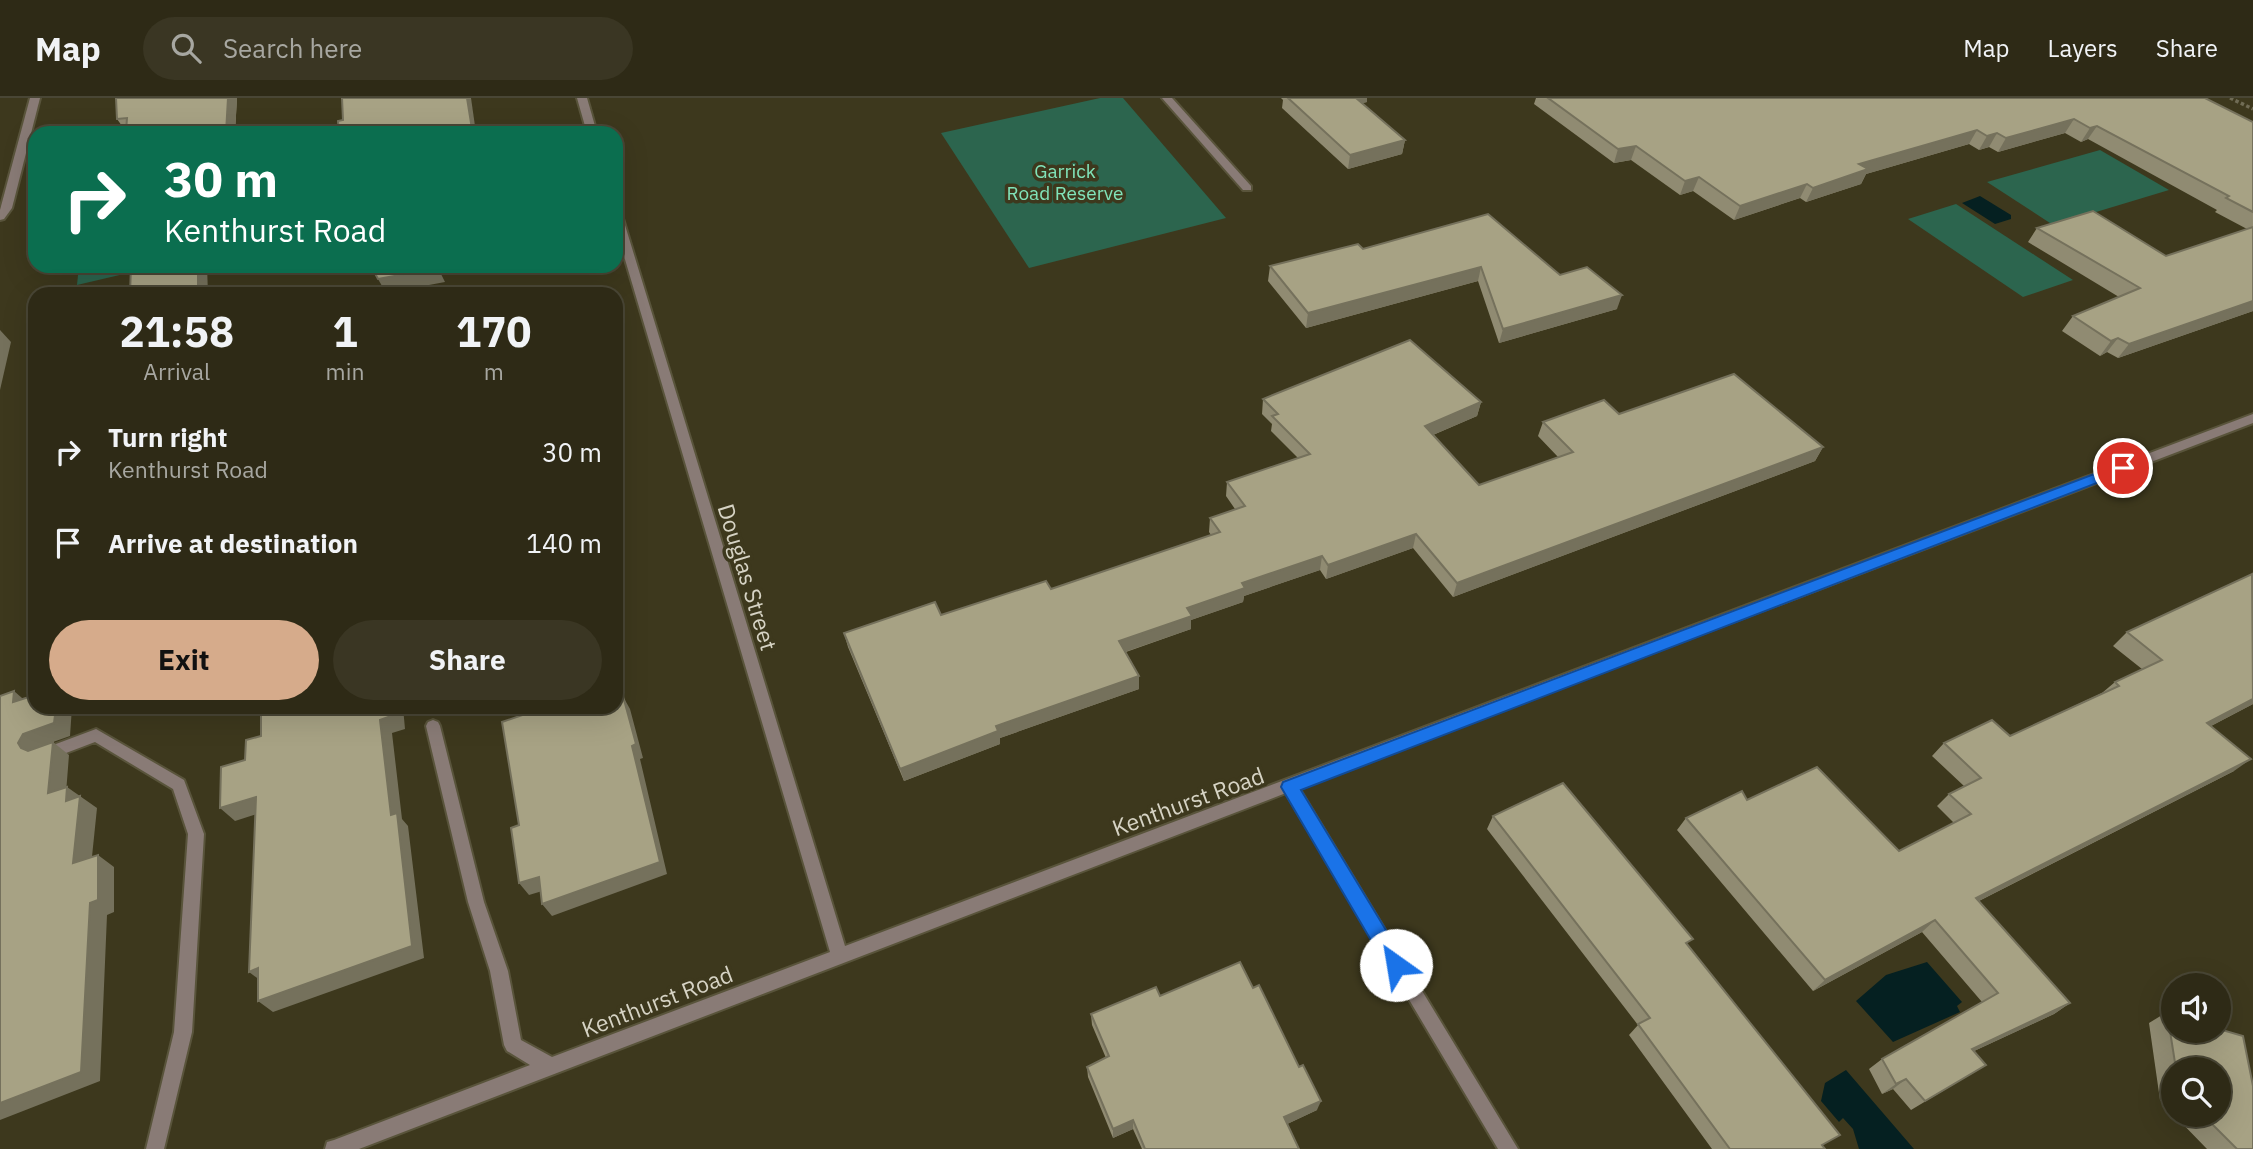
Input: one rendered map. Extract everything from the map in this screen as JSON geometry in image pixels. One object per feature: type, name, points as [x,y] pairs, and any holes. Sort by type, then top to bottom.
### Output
[{"type":"street","points":[[0,217],[7,208],[35,98]]},
{"type":"street","points":[[582,98],[590,126]]},
{"type":"street","points":[[1167,98],[1247,188]]},
{"type":"street","name":"Douglas Street","points":[[623,235],[839,955]]},
{"type":"street","name":"Kenthurst Road","points":[[334,1149],[2253,418]]},
{"type":"street","points":[[433,726],[476,902],[499,971],[513,1045],[550,1066]]},
{"type":"street","points":[[45,755],[96,735],[179,785],[196,834],[183,1032],[155,1149]]},
{"type":"street","points":[[1290,787],[1327,853],[1509,1149]]},
{"type":"path","points":[[2230,98],[2253,109]]},
{"type":"green space","name":"Garrick Road Reserve","points":[[1100,98],[1123,98],[1226,218],[1029,268],[941,133]]},
{"type":"green space","points":[[2100,150],[2169,190],[2053,225],[1987,182]]},
{"type":"green space","points":[[1956,204],[2073,280],[2023,297],[1908,219]]},
{"type":"green space","points":[[78,273],[128,273],[77,285]]},
{"type":"water","points":[[1980,196],[2011,215],[2011,219],[1995,224],[1962,203]]},
{"type":"water","points":[[1927,962],[1962,1002],[1957,1006],[1960,1012],[1893,1042],[1856,1001],[1886,975]]},
{"type":"water","points":[[1846,1070],[1914,1149],[1859,1149],[1853,1129],[1843,1118],[1839,1122],[1821,1101],[1825,1083]]},
{"type":"building","points":[[116,98],[228,98],[226,126],[126,126],[127,118],[117,119]]},
{"type":"building","points":[[342,98],[467,98],[472,126],[338,126],[338,121],[343,120]]},
{"type":"building","points":[[1288,98],[1356,98],[1405,140],[1350,155]]},
{"type":"building","points":[[1548,98],[2205,98],[2253,122],[2253,212],[2226,198],[2229,196],[2097,126],[2090,128],[2074,119],[2006,138],[1997,133],[1987,136],[1977,130],[1859,164],[1868,169],[1813,188],[1807,184],[1740,206],[1699,177],[1685,181],[1636,146],[1618,149]]},
{"type":"building","points":[[2093,211],[2166,256],[2253,227],[2253,301],[2129,344],[2118,338],[2111,341],[2073,316],[2140,288],[2037,228]]},
{"type":"building","points":[[1488,214],[1560,275],[1587,267],[1622,295],[1503,329],[1481,267],[1308,313],[1270,266],[1358,244],[1363,249]]},
{"type":"building","points":[[131,273],[198,273],[198,287],[130,287]]},
{"type":"building","points":[[375,273],[411,273],[378,279]]},
{"type":"building","points":[[1410,340],[1481,402],[1425,426],[1479,485],[1573,452],[1543,422],[1604,400],[1619,414],[1734,374],[1823,447],[1457,583],[1416,534],[1328,565],[1322,556],[1242,583],[1245,588],[1187,608],[1192,616],[1119,641],[1139,676],[996,726],[998,731],[900,769],[844,633],[935,602],[941,615],[1046,581],[1051,589],[1220,532],[1210,518],[1245,506],[1227,482],[1310,454],[1272,416],[1278,414],[1263,399]]},
{"type":"building","points":[[2252,574],[2253,699],[2207,723],[2251,759],[1976,898],[2070,1003],[1972,1049],[1986,1065],[1925,1101],[1906,1079],[1896,1084],[1882,1059],[1998,993],[1935,920],[1825,980],[1686,818],[1742,791],[1747,800],[1817,767],[1899,851],[1971,814],[1949,794],[1981,778],[1944,743],[1992,720],[2010,736],[2119,686],[2115,682],[2162,660],[2127,632]]},
{"type":"building","points":[[14,691],[13,702],[28,697],[28,714],[55,714],[54,723],[23,734],[18,743],[28,751],[53,742],[48,793],[67,787],[66,801],[80,796],[73,863],[98,855],[98,900],[90,903],[81,1072],[0,1103],[0,696]]},
{"type":"building","points":[[623,696],[636,744],[632,746],[660,862],[542,904],[539,877],[519,883],[511,828],[519,825],[502,722],[525,714],[623,714]]},
{"type":"building","points":[[261,714],[394,714],[380,720],[391,815],[397,813],[412,946],[258,1001],[258,968],[249,972],[256,797],[220,808],[221,767],[245,760],[246,740],[261,736]]},
{"type":"building","points":[[1563,783],[1693,939],[1686,943],[1840,1135],[1822,1145],[1825,1149],[1730,1149],[1638,1024],[1650,1018],[1493,816]]},
{"type":"building","points":[[1240,962],[1253,988],[1259,985],[1299,1067],[1303,1065],[1321,1101],[1284,1117],[1299,1149],[1145,1149],[1133,1120],[1113,1129],[1087,1067],[1109,1056],[1091,1014],[1156,987],[1160,996]]},
{"type":"building","points":[[2231,1032],[2243,1036],[2253,1086],[2253,1149],[2237,1149],[2215,1127],[2231,1127],[2231,1057],[2174,1057],[2172,1043],[2231,1043]]},
{"type":"route","points":[[1396,965],[1290,787],[2123,468]]}]
